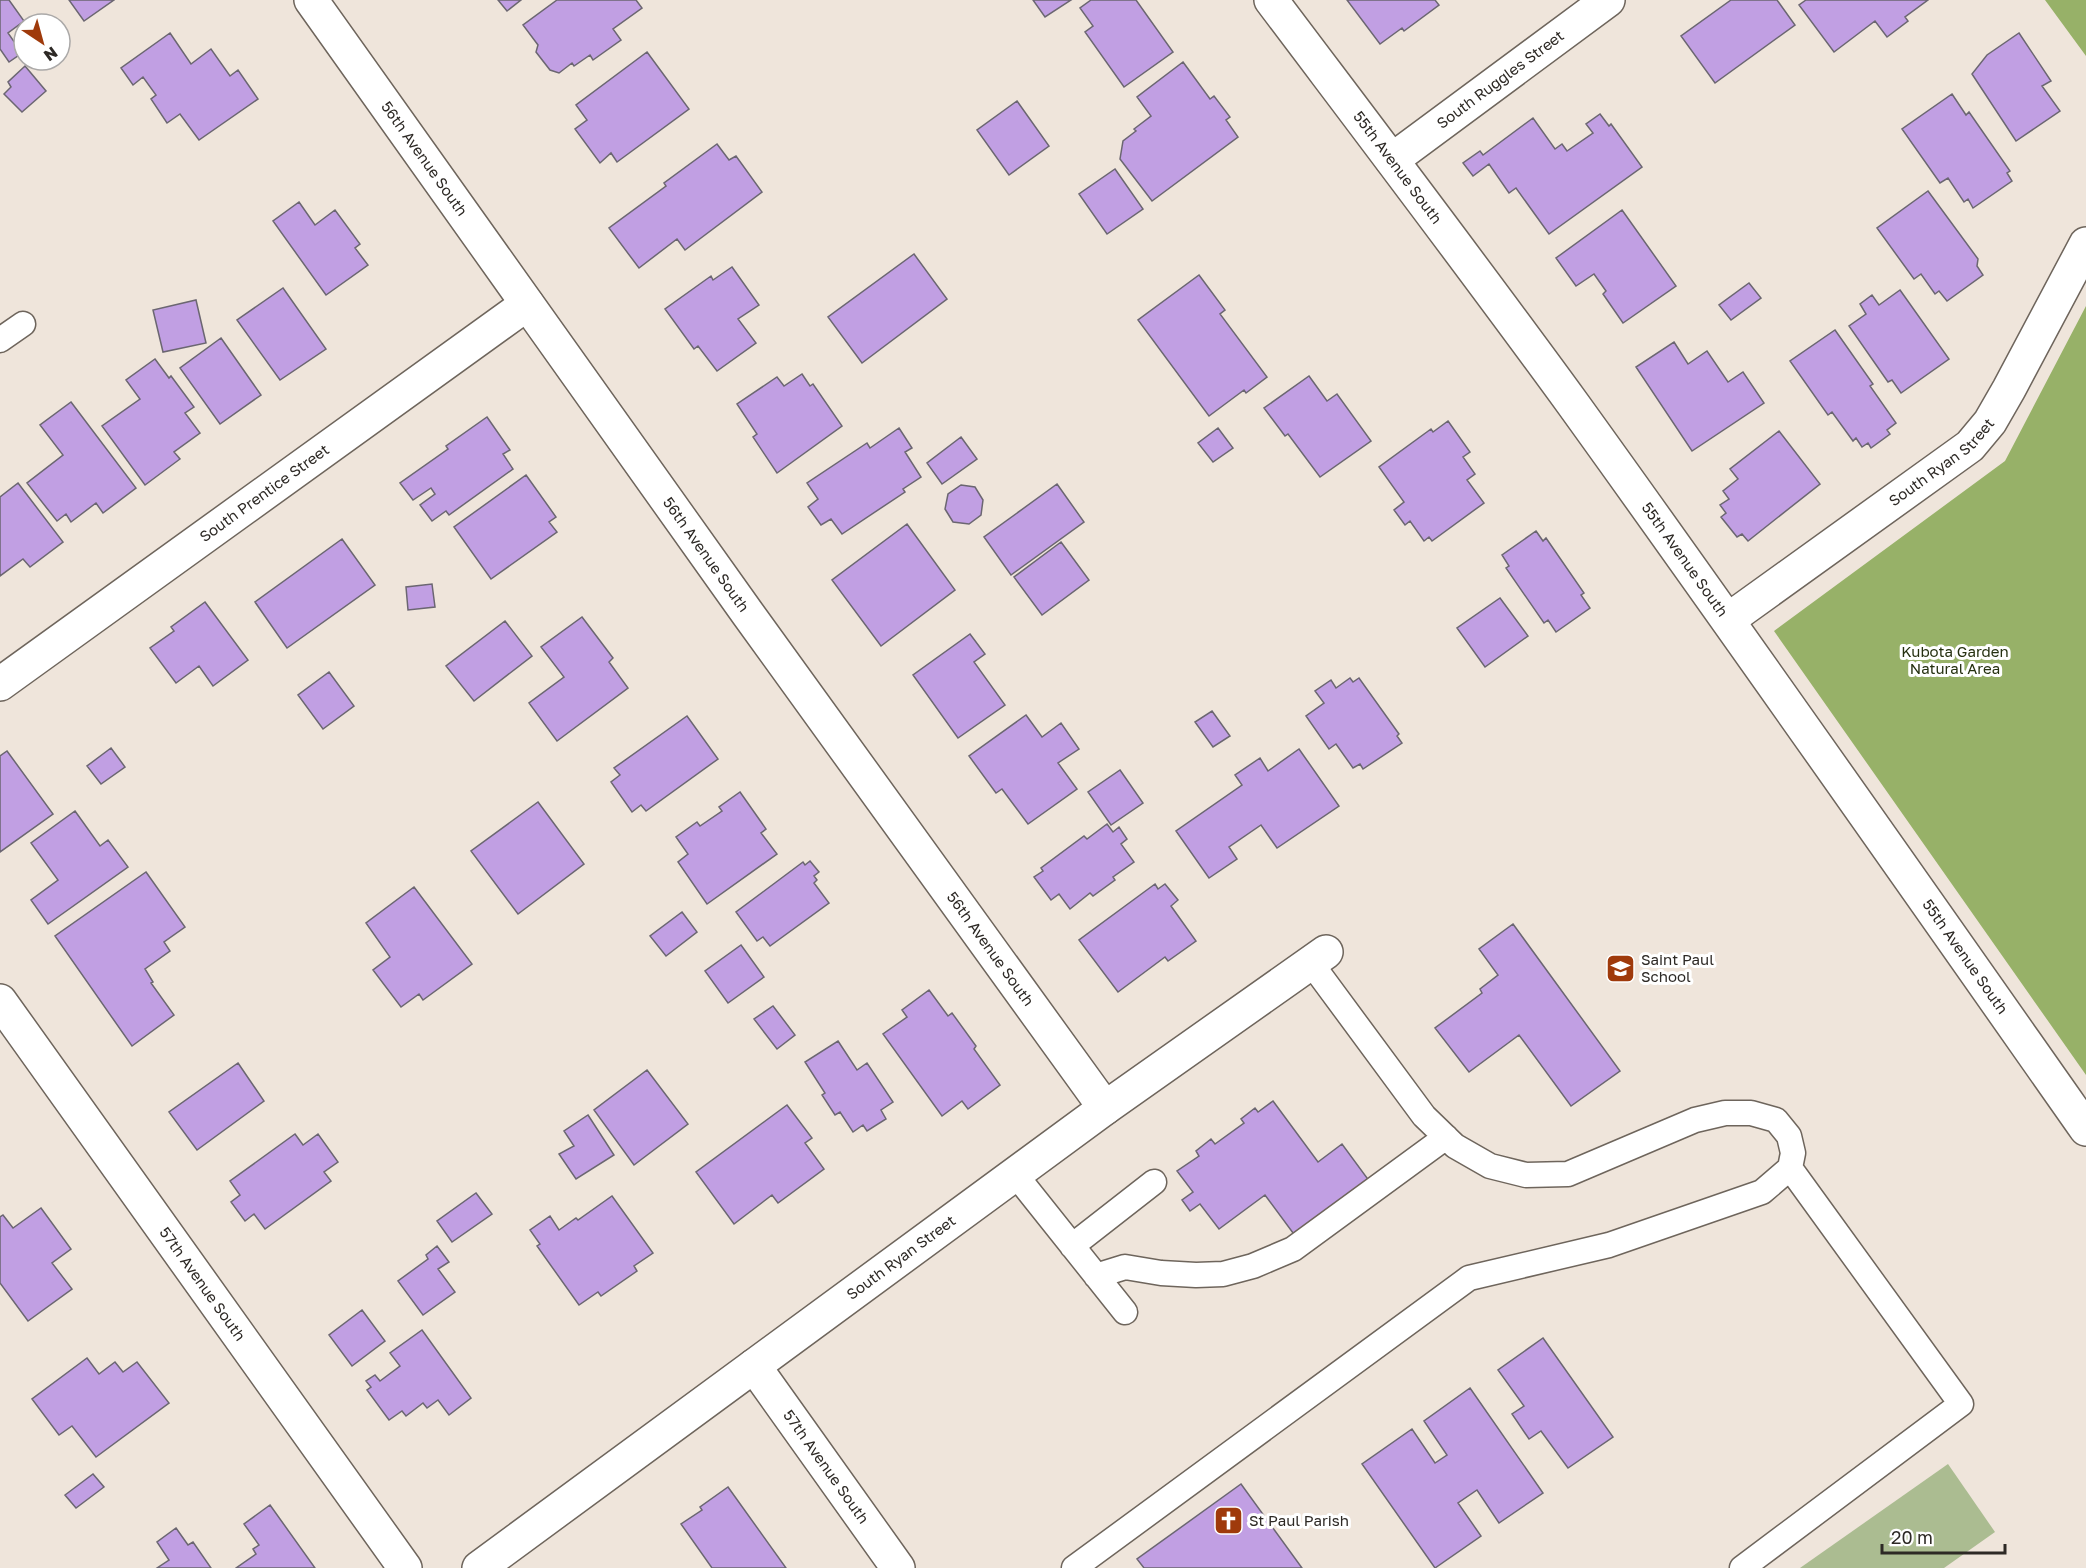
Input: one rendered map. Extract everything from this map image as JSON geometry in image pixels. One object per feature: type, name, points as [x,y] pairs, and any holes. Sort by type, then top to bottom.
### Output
[{"type":"street","name":"56th Avenue South","points":[[311,0],[1105,1108]]},
{"type":"street","name":"55th Avenue South","points":[[1271,0],[1571,401],[2086,1129]]},
{"type":"street","name":"South Ruggles Street","points":[[1392,160],[1608,0]]},
{"type":"street","name":"South Ryan Street","points":[[1728,620],[1970,446],[1990,422],[2086,244]]},
{"type":"street","name":"South Prentice Street","points":[[0,684],[527,304]]},
{"type":"street","name":"South Ryan Street","points":[[479,1568],[1105,1108],[1319,958]]},
{"type":"street","name":"57th Avenue South","points":[[0,1001],[405,1568]]},
{"type":"street","name":"57th Avenue South","points":[[754,1366],[898,1568]]},
{"type":"lane","points":[[0,340],[23,324]]},
{"type":"lane","points":[[1074,1568],[1469,1278],[1609,1245],[1762,1192],[1790,1168],[1793,1153],[1789,1136],[1776,1120],[1751,1113],[1725,1113],[1695,1120],[1568,1174],[1526,1175],[1490,1166],[1455,1146],[1424,1116],[1319,958]]},
{"type":"lane","points":[[1096,1276],[1125,1267],[1161,1273],[1196,1275],[1223,1274],[1253,1266],[1293,1249],[1446,1137]]},
{"type":"lane","points":[[1742,1568],[1961,1404],[1790,1168]]},
{"type":"lane","points":[[1015,1174],[1125,1312]]},
{"type":"lane","points":[[1072,1246],[1154,1182]]},
{"type":"green space","points":[[2045,0],[2086,0],[2086,56]]},
{"type":"green space","name":"Kubota Garden Natural Area","points":[[2086,306],[2086,1075],[1774,631],[2005,461]]},
{"type":"green space","points":[[1948,1464],[1995,1532],[1944,1568],[1800,1568]]},
{"type":"building","points":[[0,0],[9,0],[18,12],[12,12],[12,30],[8,33],[12,39],[12,60],[9,62],[0,49]]},
{"type":"building","points":[[69,0],[114,0],[84,21]]},
{"type":"building","points":[[498,0],[521,0],[507,11]]},
{"type":"building","points":[[557,0],[636,0],[642,8],[613,29],[621,40],[593,60],[590,55],[574,66],[572,63],[559,73],[550,70],[536,52],[538,45],[523,25]]},
{"type":"building","points":[[1033,0],[1071,0],[1045,17]]},
{"type":"building","points":[[1091,0],[1136,0],[1173,52],[1124,87],[1085,32],[1093,26],[1080,8]]},
{"type":"building","points":[[1347,0],[1435,0],[1439,5],[1404,31],[1402,28],[1380,44]]},
{"type":"building","points":[[1731,0],[1777,0],[1795,25],[1715,83],[1681,36]]},
{"type":"building","points":[[1806,0],[1928,0],[1905,17],[1908,21],[1887,37],[1875,21],[1834,52],[1799,5]]},
{"type":"building","points":[[170,33],[191,64],[211,49],[230,76],[238,70],[258,99],[199,140],[180,114],[167,123],[151,99],[156,95],[143,77],[133,85],[121,68]]},
{"type":"building","points":[[2019,33],[2051,81],[2042,86],[2060,111],[2016,141],[1972,74],[1987,55]]},
{"type":"building","points":[[647,52],[689,109],[617,162],[611,153],[600,163],[575,129],[587,120],[576,105]]},
{"type":"building","points":[[1183,62],[1210,99],[1214,96],[1230,117],[1226,120],[1238,137],[1152,201],[1120,159],[1123,141],[1151,116],[1137,97]]},
{"type":"building","points":[[19,72],[30,72],[46,91],[22,112],[4,94],[11,87],[8,82]]},
{"type":"building","points":[[1952,94],[1966,115],[1969,112],[2010,171],[2007,173],[2012,181],[1973,208],[1968,199],[1964,202],[1948,178],[1940,183],[1902,129]]},
{"type":"building","points":[[1017,101],[1049,146],[1009,175],[977,130]]},
{"type":"building","points":[[1600,114],[1609,126],[1611,124],[1642,167],[1549,234],[1516,188],[1509,193],[1489,164],[1473,176],[1463,163],[1480,151],[1483,155],[1533,118],[1555,149],[1562,144],[1567,151],[1593,133],[1586,124]]},
{"type":"building","points":[[717,144],[729,160],[736,156],[762,192],[685,250],[677,239],[639,268],[609,228],[666,186],[664,183]]},
{"type":"building","points":[[1115,169],[1143,209],[1107,234],[1079,194]]},
{"type":"building","points":[[1928,191],[1978,259],[1977,266],[1983,275],[1947,301],[1939,291],[1935,294],[1921,274],[1914,279],[1877,228]]},
{"type":"building","points":[[299,202],[315,225],[335,210],[360,244],[355,248],[368,265],[326,295],[273,221]]},
{"type":"building","points":[[1622,210],[1676,286],[1623,323],[1603,294],[1606,291],[1594,274],[1576,286],[1556,258]]},
{"type":"building","points":[[914,254],[947,299],[862,363],[828,317]]},
{"type":"building","points":[[732,267],[759,305],[738,319],[756,343],[717,371],[698,346],[694,349],[665,309],[711,276],[713,280]]},
{"type":"building","points":[[1199,275],[1225,310],[1220,314],[1267,377],[1246,393],[1244,390],[1209,416],[1138,320]]},
{"type":"building","points":[[1749,283],[1761,298],[1731,320],[1719,305]]},
{"type":"building","points":[[283,288],[326,349],[280,380],[237,320]]},
{"type":"building","points":[[1900,290],[1949,359],[1901,393],[1892,380],[1888,382],[1849,326],[1866,314],[1860,304],[1872,295],[1879,305]]},
{"type":"building","points":[[196,300],[206,343],[163,352],[153,310]]},
{"type":"building","points":[[1835,330],[1873,384],[1870,386],[1896,423],[1887,430],[1890,434],[1871,448],[1868,443],[1862,447],[1856,438],[1853,441],[1832,412],[1828,415],[1790,361]]},
{"type":"building","points":[[221,338],[261,395],[220,424],[180,368]]},
{"type":"building","points":[[1674,342],[1688,364],[1707,351],[1728,382],[1743,372],[1764,403],[1692,451],[1636,367]]},
{"type":"building","points":[[155,359],[194,407],[185,413],[200,433],[174,452],[180,459],[145,485],[102,426],[140,399],[126,380]]},
{"type":"building","points":[[802,374],[810,386],[813,384],[842,426],[777,473],[753,437],[757,434],[737,404],[777,377],[784,386]]},
{"type":"building","points":[[1309,376],[1327,401],[1337,394],[1371,441],[1320,477],[1288,434],[1285,436],[1264,408]]},
{"type":"building","points":[[71,402],[136,488],[103,513],[96,503],[71,522],[66,514],[57,521],[27,483],[63,455],[40,425]]},
{"type":"building","points":[[487,417],[510,450],[503,454],[513,469],[449,515],[446,511],[432,521],[420,505],[435,494],[431,488],[413,500],[400,483],[448,449],[446,446]]},
{"type":"building","points":[[1448,421],[1470,452],[1463,457],[1475,474],[1467,480],[1484,503],[1432,541],[1429,537],[1424,541],[1410,521],[1405,525],[1394,510],[1404,502],[1379,467],[1431,429],[1433,432]]},
{"type":"building","points":[[899,428],[912,448],[905,452],[921,477],[903,489],[905,492],[842,534],[831,519],[821,525],[808,507],[818,499],[807,483],[867,443],[870,448]]},
{"type":"building","points":[[1218,428],[1233,448],[1213,462],[1198,443]]},
{"type":"building","points":[[1779,431],[1820,484],[1748,541],[1742,534],[1737,537],[1721,517],[1726,513],[1720,505],[1729,499],[1723,491],[1738,479],[1730,469]]},
{"type":"building","points":[[961,437],[977,459],[942,484],[927,463]]},
{"type":"building","points":[[526,475],[556,517],[549,522],[557,532],[491,579],[454,527]]},
{"type":"building","points":[[18,483],[63,542],[30,567],[23,559],[0,576],[0,497]]},
{"type":"building","points":[[1057,484],[1084,522],[1011,575],[984,537]]},
{"type":"building","points":[[961,485],[975,487],[983,500],[981,515],[969,524],[953,522],[945,509],[948,494]]},
{"type":"building","points":[[907,524],[955,590],[881,646],[832,580]]},
{"type":"building","points":[[1536,531],[1543,541],[1546,538],[1584,593],[1581,595],[1590,608],[1556,632],[1548,620],[1544,623],[1506,568],[1509,566],[1502,555]]},
{"type":"building","points":[[342,539],[375,585],[287,648],[255,602]]},
{"type":"building","points":[[1061,542],[1089,580],[1042,615],[1014,577]]},
{"type":"building","points":[[432,584],[435,607],[408,610],[406,587]]},
{"type":"building","points":[[1500,598],[1528,636],[1485,667],[1457,628]]},
{"type":"building","points":[[205,602],[248,660],[213,686],[199,666],[176,683],[150,648],[174,631],[171,627]]},
{"type":"building","points":[[582,617],[613,658],[609,662],[628,688],[557,741],[529,703],[564,677],[541,647]]},
{"type":"building","points":[[505,621],[532,656],[474,701],[446,666]]},
{"type":"building","points":[[970,634],[985,654],[974,662],[1005,705],[958,738],[913,675]]},
{"type":"building","points":[[329,672],[354,706],[323,729],[298,695]]},
{"type":"building","points":[[1350,678],[1353,682],[1359,678],[1399,734],[1397,736],[1402,743],[1363,769],[1360,764],[1353,768],[1336,744],[1329,749],[1306,716],[1324,703],[1315,691],[1331,680],[1336,688]]},
{"type":"building","points":[[1212,711],[1230,736],[1213,747],[1195,722]]},
{"type":"building","points":[[1026,715],[1042,737],[1061,723],[1079,749],[1058,763],[1077,789],[1028,824],[1002,789],[996,793],[969,756]]},
{"type":"building","points":[[687,716],[718,759],[646,811],[641,805],[632,812],[611,782],[620,775],[614,768]]},
{"type":"building","points":[[111,748],[125,767],[101,784],[87,766]]},
{"type":"building","points":[[1299,749],[1339,806],[1277,848],[1261,825],[1229,847],[1237,859],[1209,878],[1176,831],[1242,785],[1235,775],[1260,758],[1268,771]]},
{"type":"building","points":[[7,751],[53,814],[0,852],[0,756]]},
{"type":"building","points":[[1120,770],[1143,803],[1111,825],[1088,792]]},
{"type":"building","points":[[740,792],[766,829],[761,833],[777,854],[707,904],[678,862],[688,854],[676,837],[697,822],[700,826],[722,811],[719,807]]},
{"type":"building","points":[[538,802],[584,864],[518,914],[471,851]]},
{"type":"building","points":[[75,811],[100,846],[108,840],[128,867],[48,924],[31,900],[58,880],[31,843]]},
{"type":"building","points":[[1107,824],[1113,832],[1119,827],[1127,839],[1121,844],[1134,862],[1113,877],[1115,880],[1093,896],[1090,893],[1070,909],[1059,894],[1051,900],[1034,877],[1043,871],[1041,868],[1084,836],[1087,839]]},
{"type":"building","points":[[810,861],[819,872],[814,876],[817,880],[814,883],[829,903],[770,946],[763,937],[757,941],[736,912],[803,862],[805,865]]},
{"type":"building","points":[[146,872],[185,927],[164,942],[170,951],[145,969],[153,982],[151,983],[174,1015],[132,1046],[55,936]]},
{"type":"building","points":[[1155,884],[1158,889],[1165,884],[1178,900],[1171,906],[1196,941],[1168,961],[1165,957],[1118,992],[1079,940]]},
{"type":"building","points":[[414,887],[472,964],[423,1000],[419,994],[401,1007],[373,970],[390,957],[366,923]]},
{"type":"building","points":[[682,912],[697,932],[666,956],[650,936]]},
{"type":"building","points":[[1513,924],[1620,1071],[1571,1106],[1519,1035],[1469,1072],[1435,1028],[1482,993],[1480,989],[1498,975],[1479,949]]},
{"type":"building","points":[[741,945],[764,977],[728,1003],[705,971]]},
{"type":"building","points":[[929,990],[948,1016],[952,1013],[1000,1085],[968,1109],[962,1101],[942,1116],[883,1034],[907,1017],[902,1010]]},
{"type":"building","points":[[773,1006],[795,1035],[777,1049],[754,1019]]},
{"type":"building","points":[[838,1041],[857,1070],[867,1063],[893,1102],[881,1110],[886,1119],[867,1131],[863,1125],[853,1132],[840,1112],[835,1115],[822,1095],[825,1093],[805,1062]]},
{"type":"building","points":[[238,1063],[264,1101],[197,1150],[169,1112]]},
{"type":"building","points":[[647,1070],[688,1124],[634,1165],[594,1110]]},
{"type":"building","points":[[1273,1101],[1318,1162],[1342,1144],[1370,1182],[1296,1237],[1265,1195],[1219,1229],[1200,1204],[1190,1211],[1182,1200],[1193,1192],[1177,1171],[1199,1156],[1196,1151],[1211,1139],[1215,1144],[1244,1123],[1241,1119],[1255,1108],[1258,1112]]},
{"type":"building","points":[[787,1105],[812,1138],[805,1143],[824,1169],[778,1203],[772,1195],[734,1224],[696,1172]]},
{"type":"building","points":[[588,1115],[614,1155],[576,1179],[559,1154],[574,1146],[564,1131]]},
{"type":"building","points":[[295,1134],[303,1145],[318,1134],[338,1162],[324,1172],[331,1181],[265,1229],[254,1214],[245,1221],[231,1202],[240,1195],[230,1181]]},
{"type":"building","points":[[476,1193],[492,1214],[452,1242],[437,1221]]},
{"type":"building","points":[[612,1196],[653,1253],[634,1266],[637,1271],[601,1296],[598,1292],[579,1305],[537,1246],[540,1244],[530,1230],[550,1216],[559,1230],[576,1218],[578,1220]]},
{"type":"building","points":[[41,1208],[71,1249],[52,1263],[72,1289],[28,1321],[0,1283],[0,1217],[3,1215],[13,1228]]},
{"type":"building","points":[[437,1246],[449,1262],[438,1269],[455,1292],[423,1315],[398,1281],[428,1259],[426,1255]]},
{"type":"building","points":[[362,1310],[385,1341],[352,1366],[329,1335]]},
{"type":"building","points":[[422,1330],[471,1398],[449,1415],[438,1400],[427,1408],[423,1403],[406,1416],[402,1411],[389,1420],[367,1390],[371,1387],[366,1381],[375,1375],[380,1381],[400,1366],[390,1353]]},
{"type":"building","points":[[1543,1338],[1613,1437],[1568,1468],[1541,1431],[1529,1439],[1512,1414],[1524,1406],[1498,1370]]},
{"type":"building","points":[[87,1358],[99,1374],[115,1362],[123,1372],[137,1362],[169,1403],[96,1457],[72,1426],[59,1435],[32,1399]]},
{"type":"building","points":[[1470,1388],[1543,1493],[1499,1523],[1477,1490],[1458,1503],[1481,1536],[1435,1568],[1362,1464],[1412,1429],[1435,1463],[1447,1455],[1424,1421]]},
{"type":"building","points":[[93,1474],[104,1487],[76,1508],[65,1495]]},
{"type":"building","name":"St Paul Parish","points":[[1241,1484],[1302,1568],[1144,1568],[1137,1559]]},
{"type":"building","points":[[728,1487],[786,1568],[712,1568],[681,1524],[702,1510],[700,1507]]},
{"type":"building","points":[[270,1505],[315,1568],[236,1568],[256,1554],[253,1549],[259,1545],[244,1524]]},
{"type":"building","points":[[176,1528],[188,1545],[193,1542],[211,1568],[157,1568],[169,1560],[157,1542]]},
{"type":"place","name":"Saint Paul School","points":[[1620,969]]},
{"type":"place","name":"St Paul Parish","points":[[1228,1521]]}]
